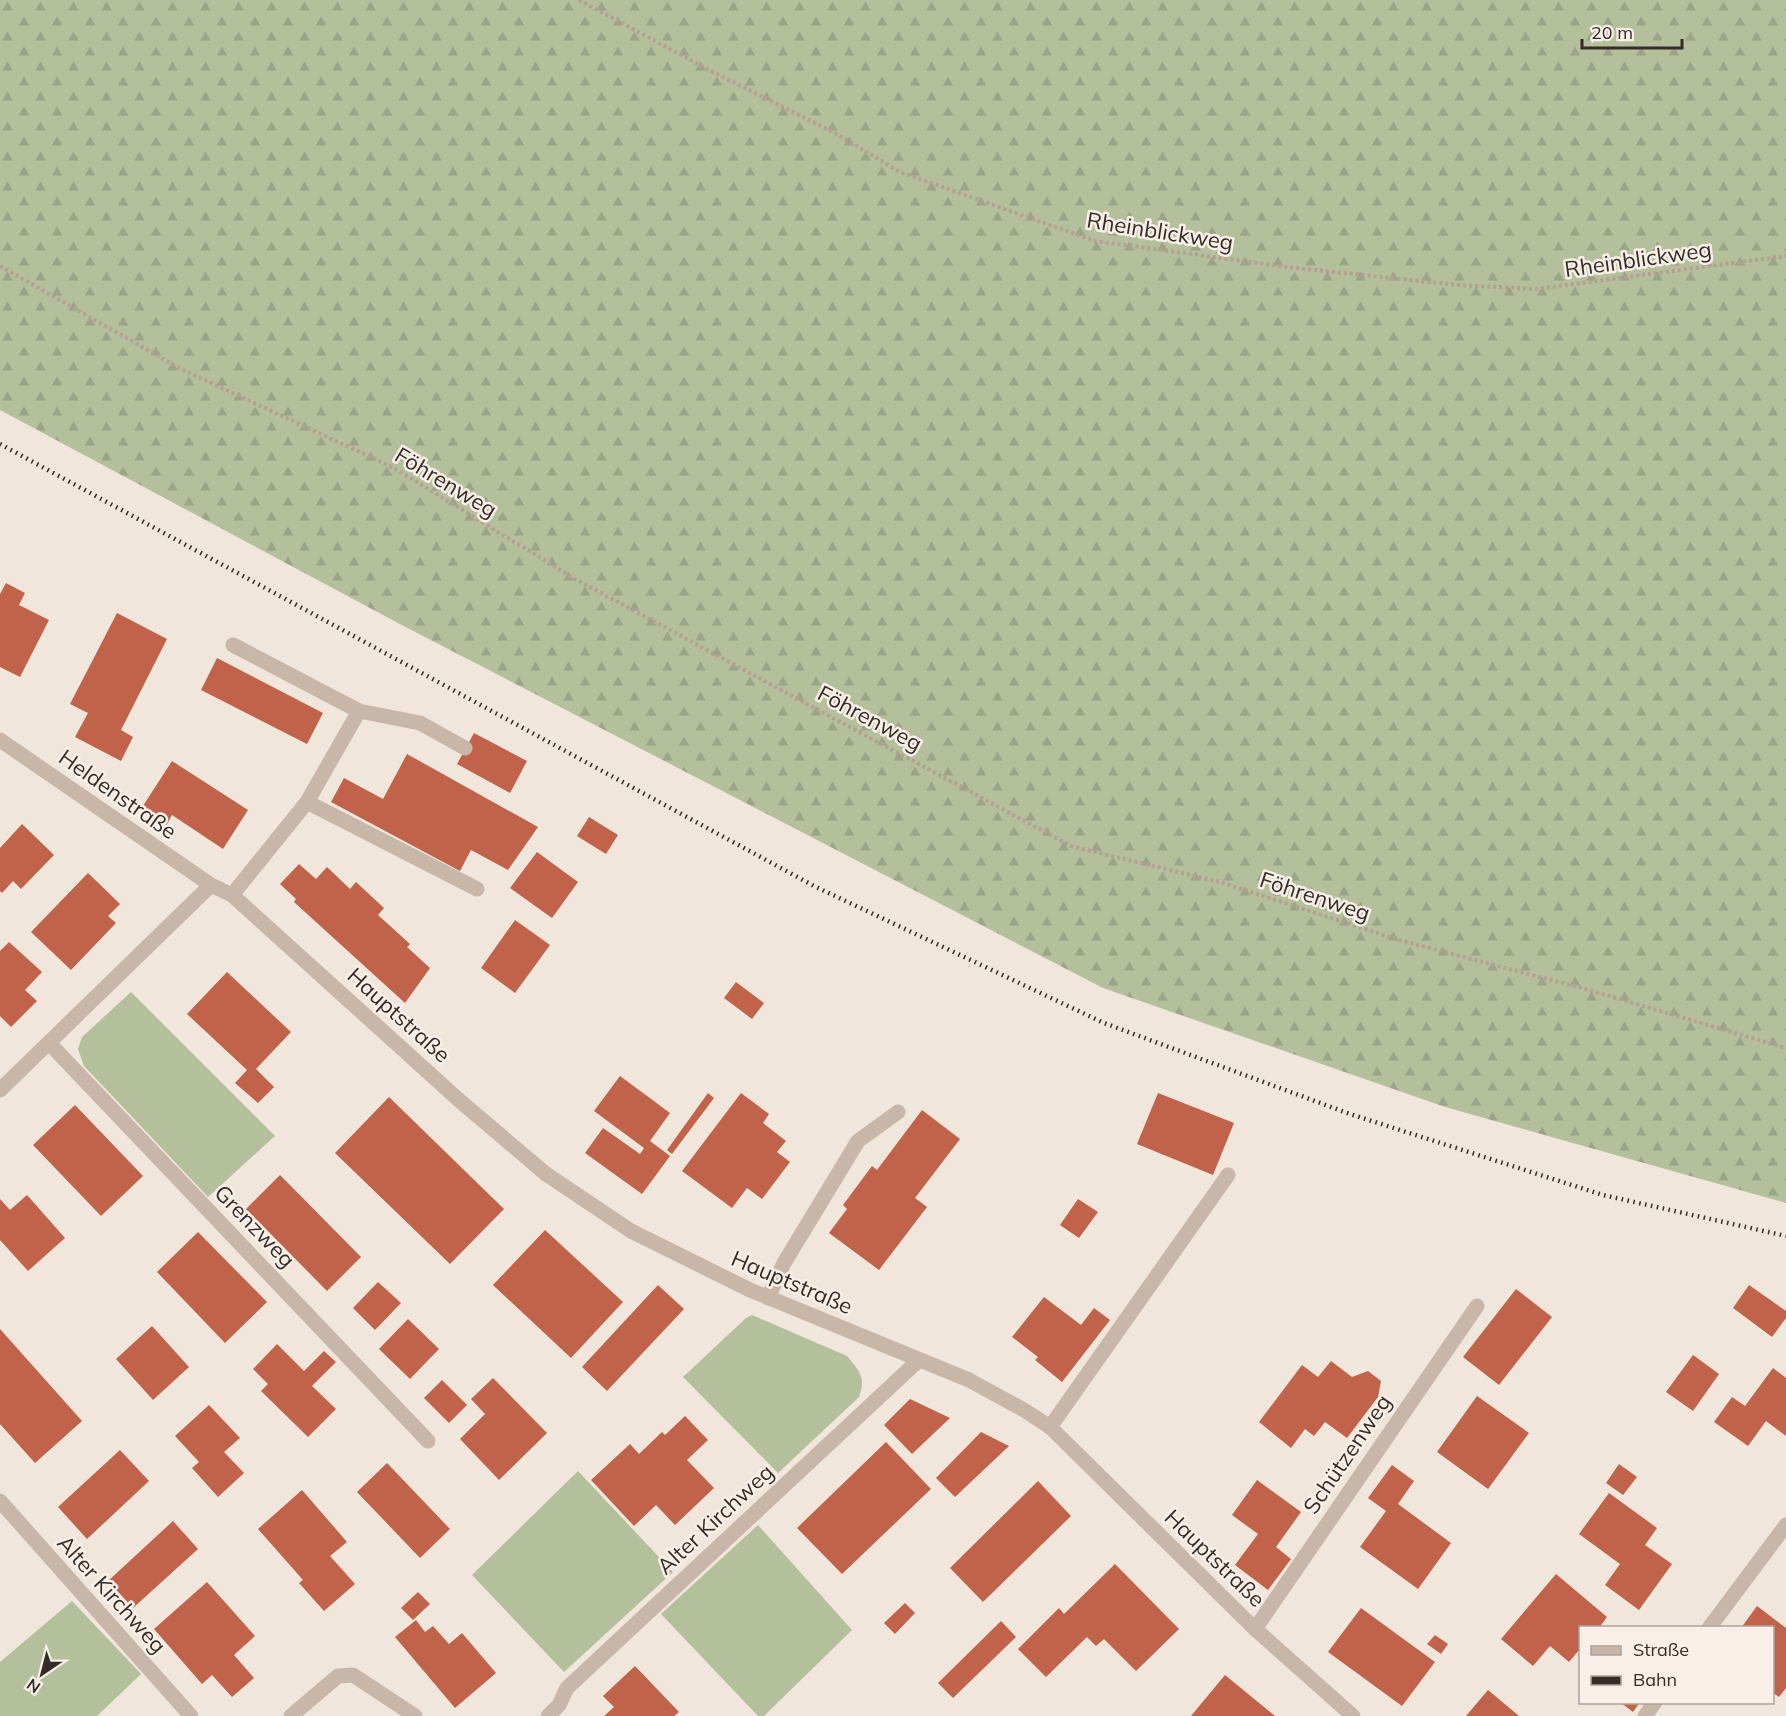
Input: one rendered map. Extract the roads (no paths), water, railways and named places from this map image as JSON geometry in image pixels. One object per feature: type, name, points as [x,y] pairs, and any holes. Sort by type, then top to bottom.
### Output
[{"type":"street","points":[[233,645],[359,711],[420,723],[465,748]]},
{"type":"street","points":[[232,895],[307,802],[359,711]]},
{"type":"street","name":"Heldenstraße","points":[[0,740],[211,885]]},
{"type":"street","points":[[307,802],[477,889]]},
{"type":"street","points":[[0,1090],[211,885]]},
{"type":"street","name":"Hauptstraße","points":[[211,885],[232,895],[460,1101],[546,1174],[631,1231],[768,1298],[969,1380],[1050,1427],[1255,1629],[1353,1716]]},
{"type":"street","name":"Grenzweg","points":[[48,1043],[428,1441]]},
{"type":"street","points":[[768,1298],[784,1263],[858,1141],[898,1112]]},
{"type":"street","points":[[1050,1427],[1228,1175]]},
{"type":"street","name":"Schützenweg","points":[[1255,1629],[1477,1306]]},
{"type":"street","name":"Alter Kirchweg","points":[[548,1716],[559,1705],[567,1688],[920,1360]]},
{"type":"street","name":"Alter Kirchweg","points":[[0,1501],[191,1716]]},
{"type":"street","points":[[1710,1626],[1786,1525]]},
{"type":"street","points":[[291,1716],[338,1676],[353,1675],[415,1716]]},
{"type":"railway","points":[[0,444],[814,886],[1104,1023],[1350,1114],[1603,1195],[1786,1236]]}]
